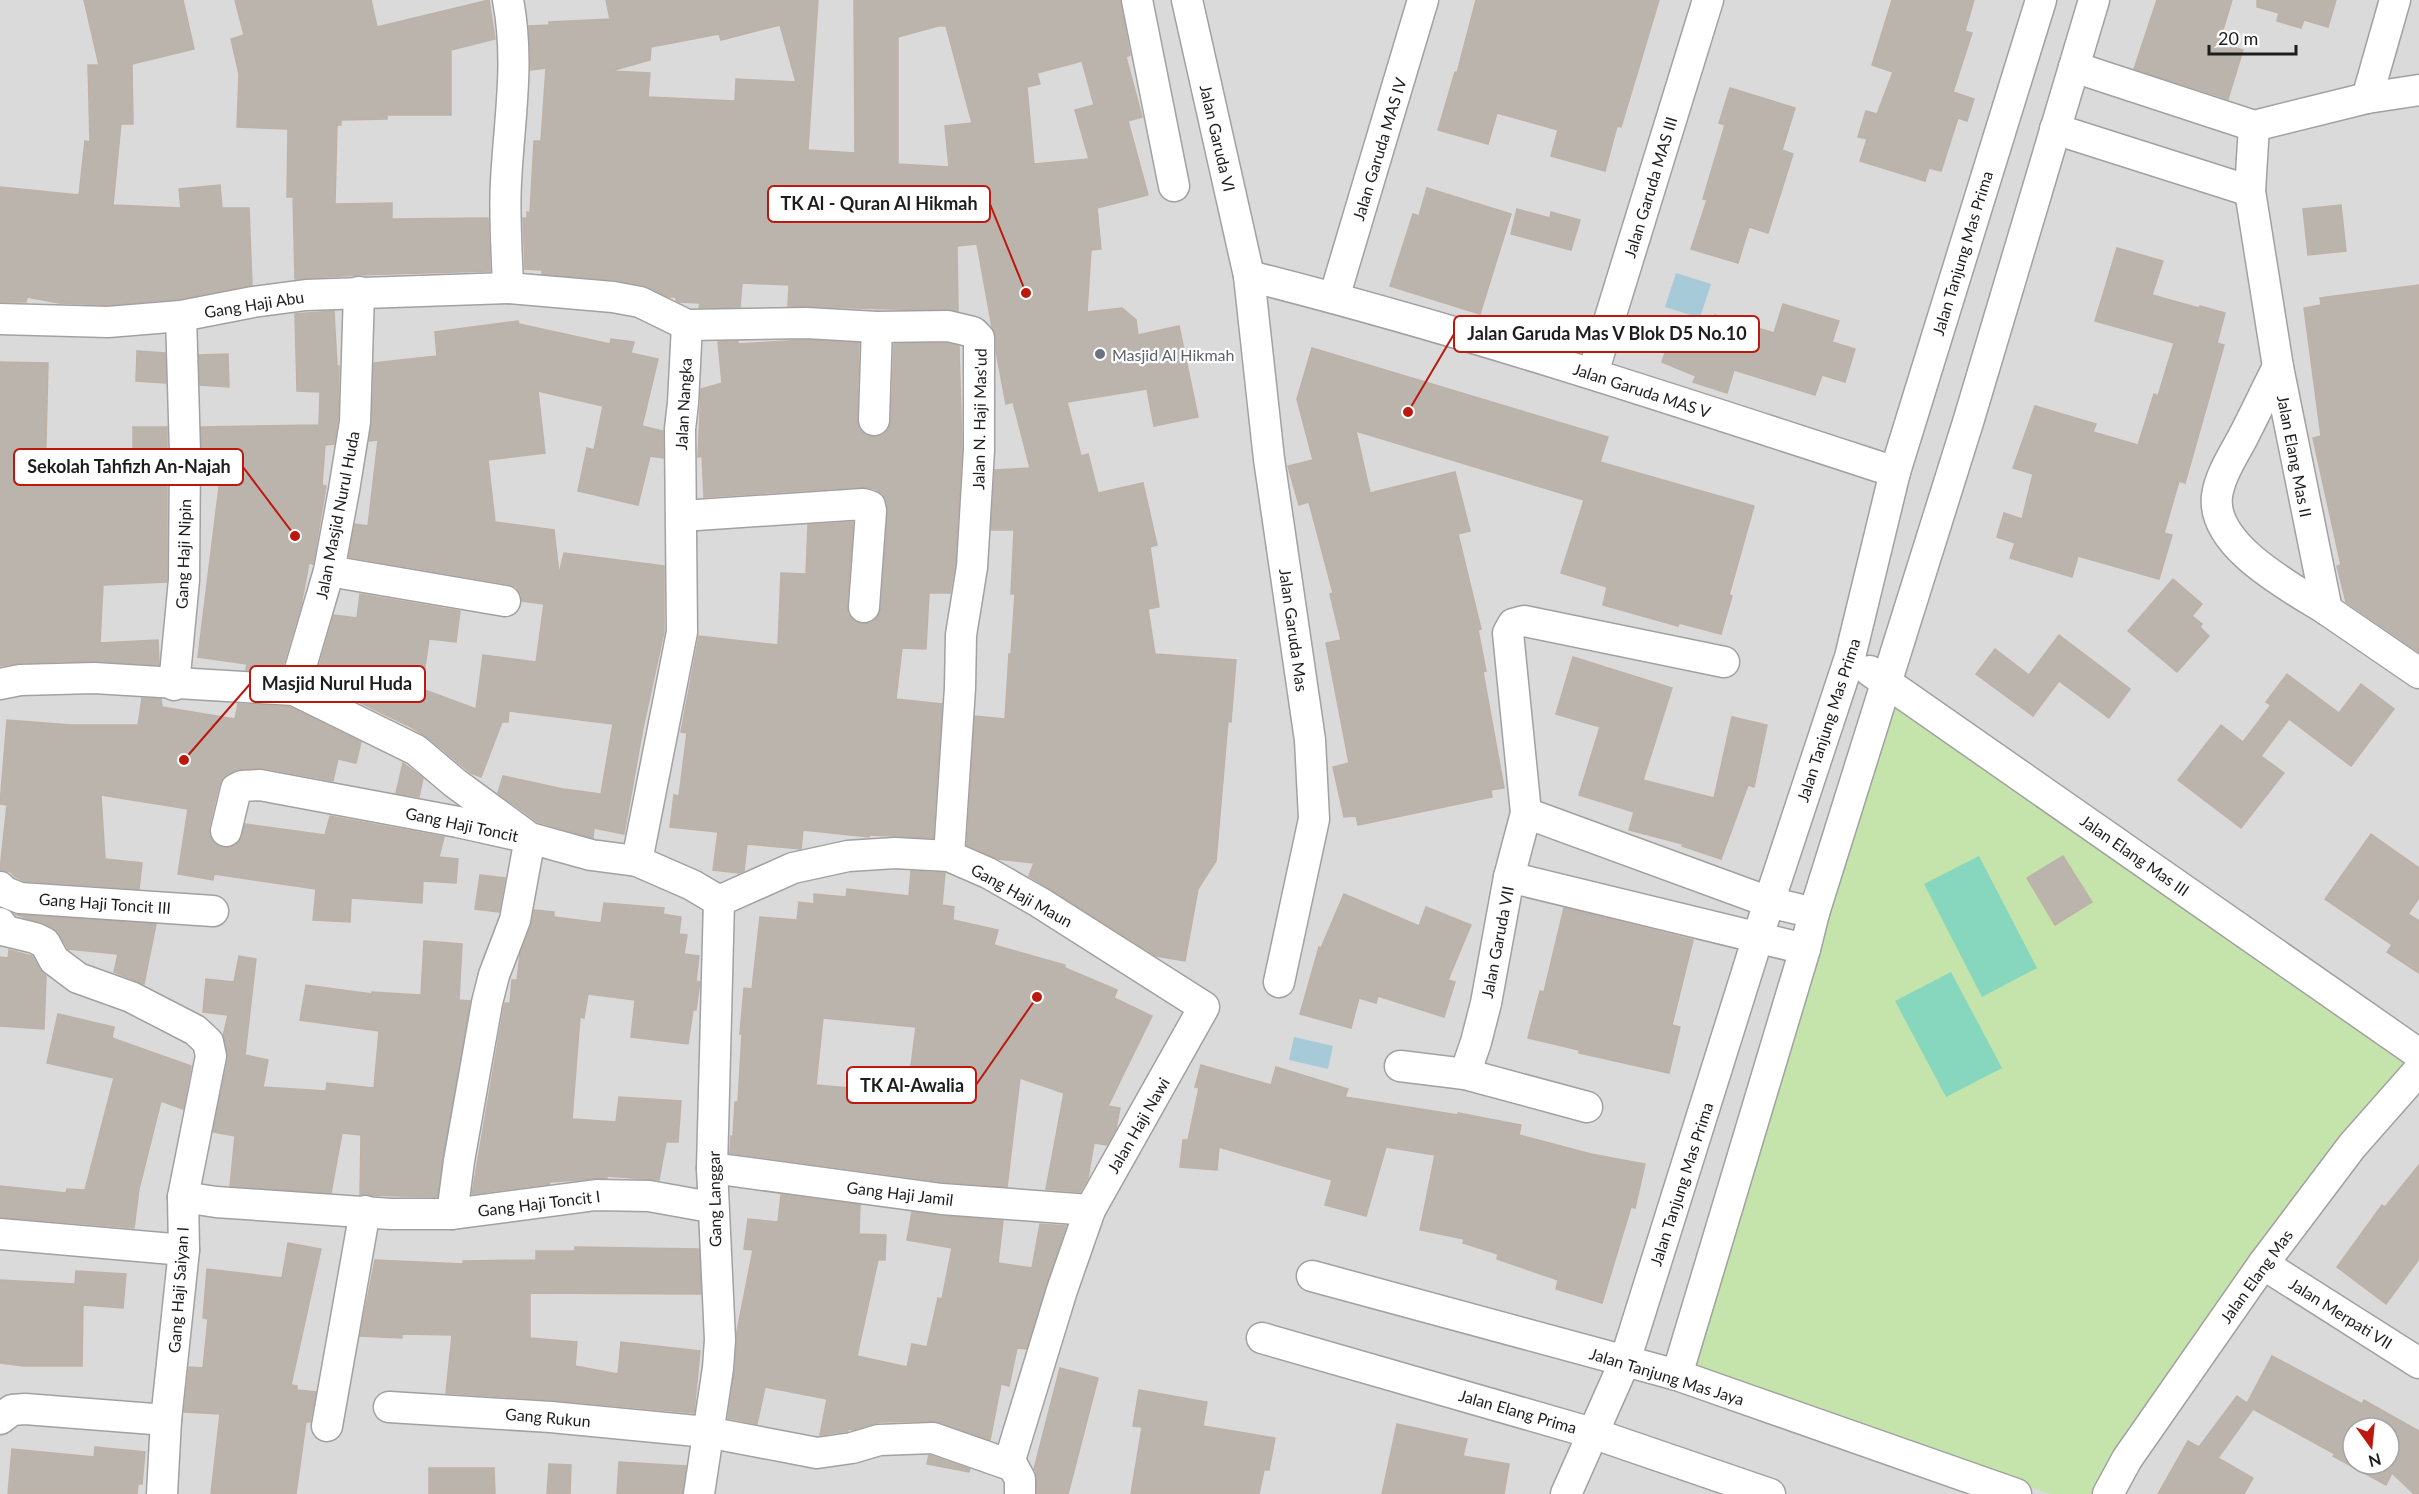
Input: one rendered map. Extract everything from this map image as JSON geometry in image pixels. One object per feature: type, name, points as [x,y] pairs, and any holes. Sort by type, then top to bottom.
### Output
[{"type":"street","points":[[508,0],[513,27],[515,63],[506,185],[508,288],[613,297],[640,302],[687,325]]},
{"type":"street","points":[[1137,0],[1174,186]]},
{"type":"street","name":"Jalan Garuda VI","points":[[1187,0],[1249,276]]},
{"type":"street","name":"Jalan Garuda MAS IV","points":[[1334,298],[1423,0]]},
{"type":"street","name":"Jalan Garuda MAS III","points":[[1593,373],[1708,0]]},
{"type":"street","name":"Jalan Tanjung Mas Prima","points":[[1566,1494],[1625,1361],[1769,902],[1850,657],[1895,472],[2041,0]]},
{"type":"street","points":[[1677,1375],[1814,913],[1952,473],[2094,0]]},
{"type":"street","points":[[2367,99],[2395,0]]},
{"type":"street","points":[[2074,67],[2254,126],[2367,99],[2419,90]]},
{"type":"street","name":"Jalan Elang Mas II","points":[[2254,126],[2250,191],[2278,367],[2327,610]]},
{"type":"street","points":[[2055,129],[2250,191]]},
{"type":"street","name":"Jalan Garuda MAS V","points":[[1249,276],[1334,298],[1593,373],[1895,472]]},
{"type":"street","name":"Jalan Garuda Mas","points":[[1249,276],[1269,459],[1310,740],[1313,778],[1314,819],[1279,982]]},
{"type":"street","name":"Gang Haji Abu","points":[[0,319],[108,322],[181,316],[252,302],[306,295],[508,288]]},
{"type":"street","name":"Jalan Masjid Nurul Huda","points":[[294,690],[329,571],[355,422],[359,292]]},
{"type":"street","name":"Gang Haji Nipin","points":[[174,685],[184,580],[185,453],[181,316]]},
{"type":"street","name":"Jalan N. Haji Mas'ud","points":[[687,325],[806,323],[877,327],[948,326],[973,332],[981,342],[980,450],[972,567],[961,634],[960,688],[949,856]]},
{"type":"street","name":"Jalan Nangka","points":[[637,861],[682,632],[680,429],[687,325]]},
{"type":"street","points":[[874,420],[877,327]]},
{"type":"street","points":[[2278,367],[2223,474],[2217,498],[2219,512],[2228,537],[2269,574],[2327,610],[2419,673]]},
{"type":"street","points":[[682,516],[863,504],[870,506],[864,607]]},
{"type":"street","points":[[329,571],[505,601]]},
{"type":"street","points":[[1509,877],[1526,813],[1508,633],[1513,624],[1524,621],[1724,662]]},
{"type":"street","name":"Jalan Elang Mas III","points":[[1850,657],[2419,1054]]},
{"type":"street","points":[[0,684],[20,680],[94,678],[174,685],[294,690],[416,750],[455,783],[530,838],[591,855],[637,861],[692,885],[719,902]]},
{"type":"street","name":"Gang Haji Toncit","points":[[226,831],[236,789],[242,786],[260,785],[458,822],[530,838],[515,920],[494,975],[487,1003],[452,1214]]},
{"type":"street","points":[[1526,813],[1769,902],[1814,913]]},
{"type":"street","name":"Gang Haji Maun","points":[[719,902],[794,868],[848,856],[895,853],[949,856],[988,873],[1039,902],[1204,1007]]},
{"type":"street","name":"Jalan Garuda VII","points":[[1465,1074],[1486,1003],[1509,877],[1805,949]]},
{"type":"street","name":"Gang Haji Toncit III","points":[[0,886],[5,892],[20,898],[213,911]]},
{"type":"street","name":"Gang Langgar","points":[[699,1494],[718,1368],[720,1340],[712,1205],[719,902]]},
{"type":"street","name":"Gang Haji Saiyan I","points":[[0,923],[6,931],[35,938],[45,943],[54,960],[78,978],[130,997],[195,1030],[206,1038],[210,1046],[211,1056],[183,1197],[184,1250],[166,1420],[162,1494]]},
{"type":"street","name":"Jalan Haji Nawi","points":[[1009,1463],[1090,1210],[1204,1007]]},
{"type":"street","points":[[1400,1066],[1465,1074],[1587,1107]]},
{"type":"street","name":"Jalan Elang Mas","points":[[2108,1494],[2127,1459],[2263,1264],[2352,1146],[2419,1070]]},
{"type":"street","name":"Gang Haji Jamil","points":[[712,1168],[942,1199],[1090,1210]]},
{"type":"street","name":"Gang Haji Toncit I","points":[[365,1211],[391,1214],[452,1214],[596,1195],[649,1196],[699,1205],[712,1205]]},
{"type":"street","points":[[183,1197],[216,1202],[365,1211],[327,1426]]},
{"type":"street","points":[[0,1234],[184,1250]]},
{"type":"street","name":"Jalan Merpati VII","points":[[2263,1264],[2419,1363]]},
{"type":"street","name":"Jalan Tanjung Mas Jaya","points":[[1312,1276],[1677,1375],[2016,1494]]},
{"type":"street","name":"Jalan Elang Prima","points":[[1262,1338],[1592,1433],[1770,1494]]},
{"type":"street","name":"Gang Rukun","points":[[389,1407],[551,1417],[707,1432]]},
{"type":"street","points":[[0,1419],[12,1410],[25,1409],[166,1420]]},
{"type":"street","points":[[707,1432],[817,1453],[852,1448],[879,1440],[933,1438],[1009,1463],[1019,1475],[1020,1494]]},
{"type":"shaded area","points":[[0,0],[2419,0],[2419,1494],[0,1494]]},
{"type":"green space","points":[[1891,701],[2409,1067],[2256,1263],[2090,1494],[2050,1494],[1691,1365]]},
{"type":"green space","points":[[1979,856],[2037,968],[1982,997],[1924,884]]},
{"type":"green space","points":[[1951,972],[2002,1068],[1946,1097],[1895,1001]]},
{"type":"water","points":[[1676,273],[1711,284],[1700,318],[1665,307]]},
{"type":"water","points":[[1294,1037],[1333,1046],[1328,1069],[1289,1060]]},
{"type":"building","points":[[84,0],[183,0],[194,49],[132,64],[133,124],[121,124],[113,205],[181,208],[179,189],[220,185],[222,208],[249,208],[252,285],[179,299],[108,305],[59,303],[27,297],[26,302],[0,302],[0,187],[79,195],[85,141],[90,142],[88,65],[99,65]]},
{"type":"building","points":[[235,0],[371,0],[377,27],[489,0],[495,39],[451,50],[451,115],[387,115],[387,119],[341,120],[341,125],[337,125],[335,204],[392,203],[392,219],[488,218],[490,271],[295,279],[293,197],[287,197],[288,129],[237,127],[239,74],[231,39],[244,35]]},
{"type":"building","points":[[606,0],[818,0],[808,150],[855,153],[854,0],[1120,0],[1130,55],[1126,57],[1142,117],[1128,121],[1148,195],[1097,208],[1101,249],[1091,250],[1087,312],[1122,308],[1136,320],[1138,335],[1179,326],[1198,417],[1154,426],[1147,389],[1067,402],[1081,456],[1088,454],[1098,493],[1143,483],[1157,545],[1150,547],[1159,607],[1148,609],[1155,654],[1236,660],[1231,722],[1228,721],[1216,861],[1198,889],[1185,961],[1156,956],[1029,876],[1034,863],[998,859],[967,845],[975,716],[1005,719],[1009,654],[1011,654],[1015,594],[1011,594],[1014,530],[991,530],[995,470],[1030,468],[1013,402],[1006,404],[996,351],[996,338],[977,244],[957,246],[958,311],[788,306],[789,285],[742,283],[740,307],[699,308],[700,303],[679,302],[676,297],[668,297],[643,285],[614,280],[542,274],[542,270],[525,269],[523,218],[527,218],[527,212],[530,213],[534,141],[541,141],[546,68],[531,70],[529,26],[549,25],[549,22],[610,19]],"holes":[[[780,25],[796,82],[736,79],[735,101],[648,97],[650,73],[611,71],[650,60],[651,47],[719,34],[721,40]],[[946,26],[972,123],[945,126],[949,167],[898,164],[898,37]],[[1082,61],[1094,105],[1075,110],[1089,159],[1034,164],[1027,87],[1040,84],[1037,73]]]},
{"type":"building","points":[[1476,0],[1659,0],[1621,127],[1617,126],[1605,171],[1551,156],[1558,130],[1497,113],[1488,144],[1438,130],[1455,72],[1457,73]]},
{"type":"building","points":[[1892,0],[1974,0],[1965,31],[1972,33],[1953,92],[1974,99],[1967,121],[1958,118],[1941,171],[1929,168],[1925,181],[1860,161],[1867,139],[1858,137],[1866,111],[1877,114],[1893,72],[1872,65]]},
{"type":"building","points":[[2157,0],[2232,0],[2219,43],[2243,50],[2228,99],[2134,69]]},
{"type":"building","points":[[2257,0],[2336,0],[2328,27],[2304,20],[2301,28],[2277,21],[2279,13],[2257,7]]},
{"type":"building","points":[[1730,88],[1795,108],[1782,150],[1793,154],[1768,233],[1749,227],[1738,263],[1691,249],[1707,200],[1703,199],[1725,125],[1719,123]]},
{"type":"building","points":[[1427,188],[1511,214],[1480,314],[1390,286],[1413,214],[1419,216]]},
{"type":"building","points":[[2341,205],[2346,251],[2308,255],[2303,209]]},
{"type":"building","points":[[1517,209],[1550,218],[1551,212],[1580,220],[1571,250],[1511,234]]},
{"type":"building","points":[[2117,248],[2163,261],[2152,295],[2225,313],[2217,343],[2224,345],[2185,483],[2179,481],[2164,533],[2172,535],[2159,579],[2078,556],[2072,577],[2010,558],[2015,543],[1997,537],[2004,513],[2022,519],[2033,474],[2013,468],[2035,406],[2096,424],[2093,432],[2138,445],[2154,394],[2158,396],[2174,343],[2095,321]]},
{"type":"building","points":[[2419,285],[2419,652],[2346,602],[2337,566],[2341,565],[2313,438],[2321,436],[2304,308],[2321,305],[2320,298]]},
{"type":"building","points":[[1783,304],[1839,321],[1832,342],[1855,349],[1845,382],[1822,375],[1815,395],[1734,370],[1727,393],[1693,382],[1696,376],[1662,362],[1672,332],[1706,343],[1715,315],[1774,333]]},
{"type":"building","points":[[334,311],[337,367],[339,366],[338,420],[334,444],[325,445],[322,485],[326,486],[313,564],[309,563],[301,605],[281,672],[246,670],[247,664],[198,657],[220,479],[202,478],[201,427],[319,425],[320,392],[297,391],[295,314]]},
{"type":"building","points":[[518,321],[519,324],[610,344],[611,339],[634,342],[631,353],[658,359],[642,426],[663,431],[663,458],[650,456],[638,505],[578,491],[587,448],[594,450],[603,406],[538,391],[545,453],[488,460],[495,522],[554,530],[559,574],[564,553],[664,566],[664,632],[643,728],[624,834],[594,828],[593,838],[538,822],[498,793],[503,776],[563,789],[601,794],[613,724],[509,711],[508,722],[502,722],[481,777],[471,773],[411,727],[315,681],[334,615],[357,618],[360,594],[460,611],[456,642],[429,639],[422,689],[476,709],[483,655],[536,662],[544,604],[522,601],[521,594],[516,587],[349,557],[355,524],[368,526],[378,440],[369,441],[372,423],[374,363],[437,356],[435,332]]},
{"type":"building","points":[[806,340],[859,343],[857,420],[864,434],[873,437],[883,435],[888,430],[891,421],[894,344],[946,343],[959,346],[962,450],[955,565],[950,593],[929,593],[926,649],[902,648],[896,699],[942,704],[933,838],[870,835],[869,837],[803,830],[801,849],[747,844],[744,871],[739,873],[713,870],[718,832],[670,827],[674,795],[679,796],[687,733],[681,732],[699,636],[778,645],[781,573],[806,574],[808,525],[853,522],[848,614],[855,622],[871,623],[878,617],[881,608],[888,512],[887,503],[882,494],[875,489],[862,487],[704,497],[702,456],[698,457],[701,389],[722,383],[718,342],[738,341],[738,344]]},
{"type":"building","points":[[1312,348],[1608,437],[1600,462],[1754,506],[1729,595],[1732,596],[1721,634],[1679,623],[1678,626],[1603,605],[1607,587],[1561,573],[1584,500],[1356,431],[1370,493],[1455,472],[1470,531],[1458,534],[1481,629],[1478,630],[1486,671],[1483,672],[1504,788],[1491,790],[1492,797],[1358,825],[1356,816],[1344,817],[1333,767],[1349,763],[1326,643],[1341,640],[1330,594],[1333,593],[1309,502],[1299,505],[1288,466],[1313,460],[1297,399]]},
{"type":"building","points":[[137,351],[165,353],[166,383],[136,381]]},
{"type":"building","points":[[228,354],[229,387],[200,385],[199,355]]},
{"type":"building","points":[[0,362],[48,363],[45,482],[92,481],[91,467],[133,465],[133,427],[167,427],[167,582],[103,585],[100,643],[158,640],[159,665],[94,661],[20,663],[0,666]]},
{"type":"building","points":[[2173,579],[2202,604],[2192,616],[2202,624],[2200,627],[2209,636],[2177,672],[2128,631]]},
{"type":"building","points":[[2059,635],[2130,689],[2109,718],[2059,681],[2033,716],[1976,674],[1995,649],[2029,675]]},
{"type":"building","points":[[1573,657],[1672,688],[1643,780],[1714,798],[1732,717],[1767,725],[1754,787],[1748,785],[1721,859],[1682,846],[1683,844],[1629,830],[1634,812],[1579,795],[1600,727],[1556,714]]},
{"type":"building","points":[[2287,674],[2339,713],[2361,684],[2394,709],[2351,766],[2289,719],[2261,756],[2284,773],[2241,828],[2178,780],[2221,725],[2243,742],[2271,705],[2266,702]]},
{"type":"building","points":[[142,698],[161,699],[162,707],[235,719],[238,704],[290,707],[361,742],[356,763],[338,759],[333,781],[263,768],[241,769],[228,774],[219,785],[209,827],[210,836],[215,844],[223,848],[238,843],[245,824],[325,835],[330,816],[444,837],[439,857],[458,859],[456,883],[423,881],[422,903],[351,898],[350,922],[313,920],[316,889],[214,874],[213,880],[178,874],[188,809],[101,795],[105,859],[142,863],[139,889],[24,881],[15,877],[11,872],[0,870],[7,805],[0,804],[7,720],[71,725],[138,725]]},
{"type":"building","points":[[403,763],[423,778],[419,797],[396,793]]},
{"type":"building","points":[[2371,834],[2419,868],[2419,898],[2408,914],[2419,921],[2419,973],[2387,952],[2392,945],[2325,899]]},
{"type":"building","points":[[2063,856],[2092,902],[2055,925],[2027,878]]},
{"type":"building","points":[[911,871],[945,873],[942,905],[954,907],[953,920],[998,930],[994,945],[1065,965],[1065,968],[1117,990],[1114,998],[1152,1016],[1108,1106],[1120,1108],[1116,1129],[1107,1145],[1094,1143],[1088,1178],[1080,1192],[1046,1189],[1064,1093],[1020,1078],[1007,1187],[944,1182],[730,1153],[735,1102],[738,1102],[744,988],[752,989],[760,917],[797,920],[799,902],[814,904],[814,894],[846,897],[847,889],[909,896]],"holes":[[[823,1018],[916,1027],[908,1089],[862,1085],[861,1089],[816,1085]]]},
{"type":"building","points":[[480,875],[505,878],[499,912],[475,909]]},
{"type":"building","points":[[1344,894],[1419,926],[1426,907],[1471,925],[1448,980],[1455,982],[1444,1017],[1378,996],[1376,1003],[1359,998],[1351,1028],[1300,1014],[1319,947],[1321,948]]},
{"type":"building","points":[[604,903],[664,908],[663,914],[681,917],[679,934],[687,935],[684,954],[699,956],[696,981],[700,982],[696,1010],[693,1010],[688,1044],[631,1037],[635,1000],[588,994],[584,1018],[580,1017],[572,1119],[616,1122],[619,1097],[681,1101],[678,1142],[666,1142],[659,1180],[607,1176],[607,1178],[550,1182],[549,1184],[472,1194],[504,1007],[505,1003],[510,1003],[512,980],[517,980],[520,955],[531,926],[534,910],[554,912],[554,917],[601,923]]},
{"type":"building","points":[[1564,908],[1693,940],[1672,1025],[1680,1027],[1669,1073],[1579,1053],[1579,1050],[1528,1038],[1540,991],[1544,992]]},
{"type":"building","points":[[15,914],[156,924],[144,984],[114,972],[118,954],[68,949],[53,928]]},
{"type":"building","points":[[424,941],[462,944],[459,1000],[470,1001],[437,1197],[360,1195],[361,1135],[342,1133],[331,1193],[230,1186],[235,1136],[213,1132],[228,1059],[223,1036],[228,1015],[203,1012],[206,979],[234,982],[239,956],[256,959],[245,1055],[268,1060],[263,1087],[326,1091],[327,1083],[374,1088],[379,1031],[300,1020],[306,985],[372,994],[372,992],[421,995]]},
{"type":"building","points":[[9,950],[32,956],[46,976],[44,1029],[0,1026],[0,957],[8,958]]},
{"type":"building","points":[[58,1014],[114,1027],[112,1038],[191,1066],[183,1109],[161,1101],[139,1189],[134,1228],[0,1217],[0,1186],[66,1193],[67,1189],[85,1190],[114,1078],[47,1063]]},
{"type":"building","points":[[1201,1065],[1271,1085],[1276,1067],[1348,1089],[1345,1097],[1458,1115],[1458,1113],[1521,1125],[1519,1135],[1591,1154],[1645,1164],[1635,1208],[1631,1207],[1602,1303],[1556,1289],[1558,1280],[1497,1259],[1498,1254],[1463,1243],[1464,1239],[1420,1230],[1435,1155],[1386,1147],[1366,1216],[1325,1205],[1332,1180],[1219,1147],[1217,1170],[1180,1167],[1183,1140],[1188,1140],[1199,1088],[1195,1087]]},
{"type":"building","points":[[2419,1165],[2419,1259],[2386,1304],[2337,1267],[2382,1205],[2385,1207]]},
{"type":"building","points":[[781,1195],[860,1205],[859,1234],[886,1235],[885,1260],[878,1260],[857,1356],[907,1367],[912,1344],[927,1347],[938,1298],[942,1299],[952,1248],[907,1240],[912,1212],[1003,1221],[998,1263],[1032,1268],[1040,1224],[1066,1226],[1026,1349],[1017,1348],[1009,1386],[1001,1384],[990,1440],[932,1421],[880,1422],[853,1430],[820,1435],[827,1399],[765,1387],[757,1424],[728,1418],[735,1369],[737,1331],[753,1250],[744,1249],[748,1219],[778,1222]]},
{"type":"building","points":[[288,1243],[321,1249],[291,1385],[297,1386],[297,1390],[316,1392],[310,1422],[306,1422],[296,1494],[211,1494],[220,1414],[184,1412],[189,1367],[203,1368],[208,1319],[203,1318],[207,1269],[282,1278]]},
{"type":"building","points":[[575,1247],[699,1249],[701,1294],[530,1293],[530,1338],[577,1342],[575,1366],[618,1374],[621,1342],[700,1351],[694,1413],[446,1393],[452,1335],[402,1334],[402,1338],[360,1336],[375,1260],[463,1264],[463,1261],[536,1260],[536,1251],[575,1251]]},
{"type":"building","points":[[76,1271],[126,1274],[123,1308],[83,1305],[82,1366],[24,1366],[0,1363],[0,1280],[75,1284]]},
{"type":"building","points":[[2272,1356],[2362,1404],[2364,1400],[2392,1416],[2341,1416],[2341,1460],[2333,1456],[2335,1454],[2253,1409],[2218,1458],[2253,1478],[2244,1494],[2158,1494],[2188,1441],[2199,1447],[2237,1396],[2247,1403]]},
{"type":"building","points":[[1060,1368],[1098,1378],[1068,1494],[1037,1494],[1034,1469]]},
{"type":"building","points":[[1139,1390],[1207,1402],[1203,1426],[1275,1438],[1269,1470],[1264,1470],[1259,1494],[1131,1494],[1142,1427],[1133,1426]]},
{"type":"building","points":[[2401,1421],[2419,1431],[2419,1494],[2414,1494],[2395,1476],[2401,1476]]},
{"type":"building","points":[[1397,1424],[1467,1439],[1463,1456],[1509,1464],[1504,1494],[1382,1494]]},
{"type":"building","points":[[95,1447],[145,1452],[142,1484],[138,1484],[137,1494],[8,1494],[12,1449],[94,1457]]},
{"type":"building","points":[[929,1455],[970,1469],[969,1472],[927,1464]]},
{"type":"building","points":[[619,1462],[686,1466],[682,1494],[617,1494]]},
{"type":"building","points":[[549,1464],[571,1465],[570,1494],[547,1494]]},
{"type":"building","points":[[429,1468],[494,1468],[495,1494],[429,1494]]},
{"type":"building","points":[[2370,1476],[2390,1476],[2386,1485]]},
{"type":"place","name":"TK Al - Quran Al Hikmah","points":[[1026,293]]},
{"type":"place","name":"Masjid Al Hikmah","points":[[1100,354]]},
{"type":"place","name":"Jalan Garuda Mas V Blok D5 No.10","points":[[1408,412]]},
{"type":"place","name":"Sekolah Tahfizh An-Najah","points":[[295,536]]},
{"type":"place","name":"Masjid Nurul Huda","points":[[184,760]]},
{"type":"place","name":"TK Al-Awalia","points":[[1037,997]]}]
